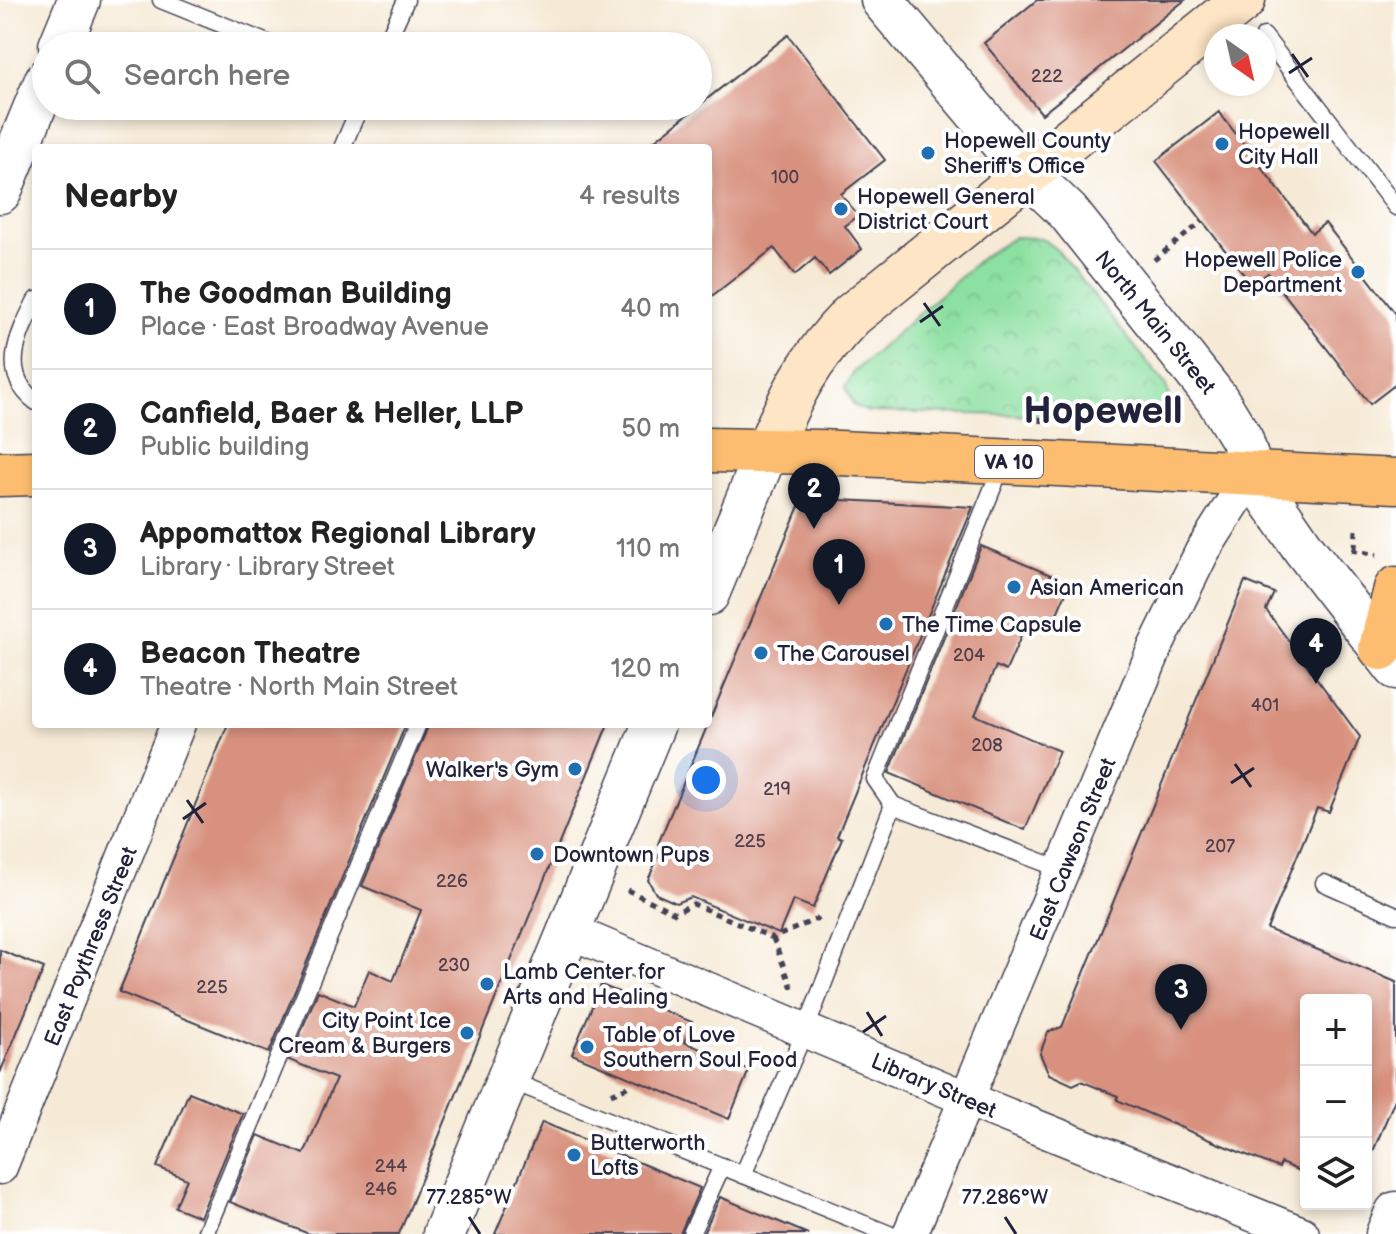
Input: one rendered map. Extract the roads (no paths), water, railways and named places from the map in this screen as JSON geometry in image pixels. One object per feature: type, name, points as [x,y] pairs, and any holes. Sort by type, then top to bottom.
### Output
[{"type":"highway","name":"VA 10","points":[[712,450],[1396,481]]},
{"type":"highway","points":[[0,474],[32,473]]},
{"type":"highway","points":[[1388,658],[1396,589]]},
{"type":"main road","points":[[767,451],[796,385],[821,347],[852,315],[1029,175],[1249,16]]},
{"type":"street","points":[[66,32],[79,0]]},
{"type":"street","name":"North Main Street","points":[[882,0],[1029,175],[1068,212],[1217,399],[1242,440],[1252,473],[1304,549],[1388,658]]},
{"type":"street","points":[[3,177],[32,112]]},
{"type":"street","points":[[712,584],[767,451]]},
{"type":"street","name":"East Cawson Street","points":[[910,1234],[1155,648],[1202,552],[1252,473]]},
{"type":"street","name":"East Poythress Street","points":[[0,1167],[176,728]]},
{"type":"street","points":[[444,1234],[652,728]]},
{"type":"street","name":"Library Street","points":[[569,931],[968,1099],[1302,1234]]},
{"type":"street","points":[[1387,1234],[1396,1213]]},
{"type":"lane","points":[[161,0],[240,32]]},
{"type":"lane","points":[[391,32],[406,0]]},
{"type":"lane","points":[[1249,16],[1396,207]]},
{"type":"lane","points":[[344,144],[354,120]]},
{"type":"lane","points":[[32,308],[5,359],[8,376],[32,399]]},
{"type":"lane","points":[[1004,462],[875,779],[893,805],[1063,870]]},
{"type":"lane","points":[[205,1234],[416,728]]},
{"type":"lane","points":[[743,1175],[805,1031],[893,805]]},
{"type":"lane","points":[[1324,883],[1396,915]]},
{"type":"lane","points":[[508,1079],[889,1234]]},
{"type":"lane","points":[[691,1234],[722,1166]]},
{"type":"place","name":"Hopewell City Hall","points":[[1222,144]]},
{"type":"place","name":"Hopewell County Sheriff's Office","points":[[928,153]]},
{"type":"place","name":"Hopewell General District Court","points":[[841,209]]},
{"type":"place","name":"Hopewell Police Department","points":[[1358,272]]},
{"type":"place","name":"Canfield, Baer & Heller, LLP","points":[[814,529]]},
{"type":"place","name":"Asian American","points":[[1014,587]]},
{"type":"place","name":"The Goodman Building","points":[[839,605]]},
{"type":"place","name":"The Time Capsule","points":[[886,624]]},
{"type":"place","name":"The Carousel","points":[[761,653]]},
{"type":"place","name":"Beacon Theatre","points":[[1316,684]]},
{"type":"place","name":"Walker's Gym","points":[[575,769]]},
{"type":"place","name":"Downtown Pups","points":[[537,854]]},
{"type":"place","name":"Lamb Center for Arts and Healing","points":[[487,984]]},
{"type":"place","name":"Appomattox Regional Library","points":[[1181,1030]]},
{"type":"place","name":"City Point Ice Cream & Burgers","points":[[467,1033]]},
{"type":"place","name":"Table of Love Southern Soul Food","points":[[587,1047]]},
{"type":"place","name":"Butterworth Lofts","points":[[574,1155]]},
{"type":"district","name":"Hopewell","points":[[1103,410]]}]
